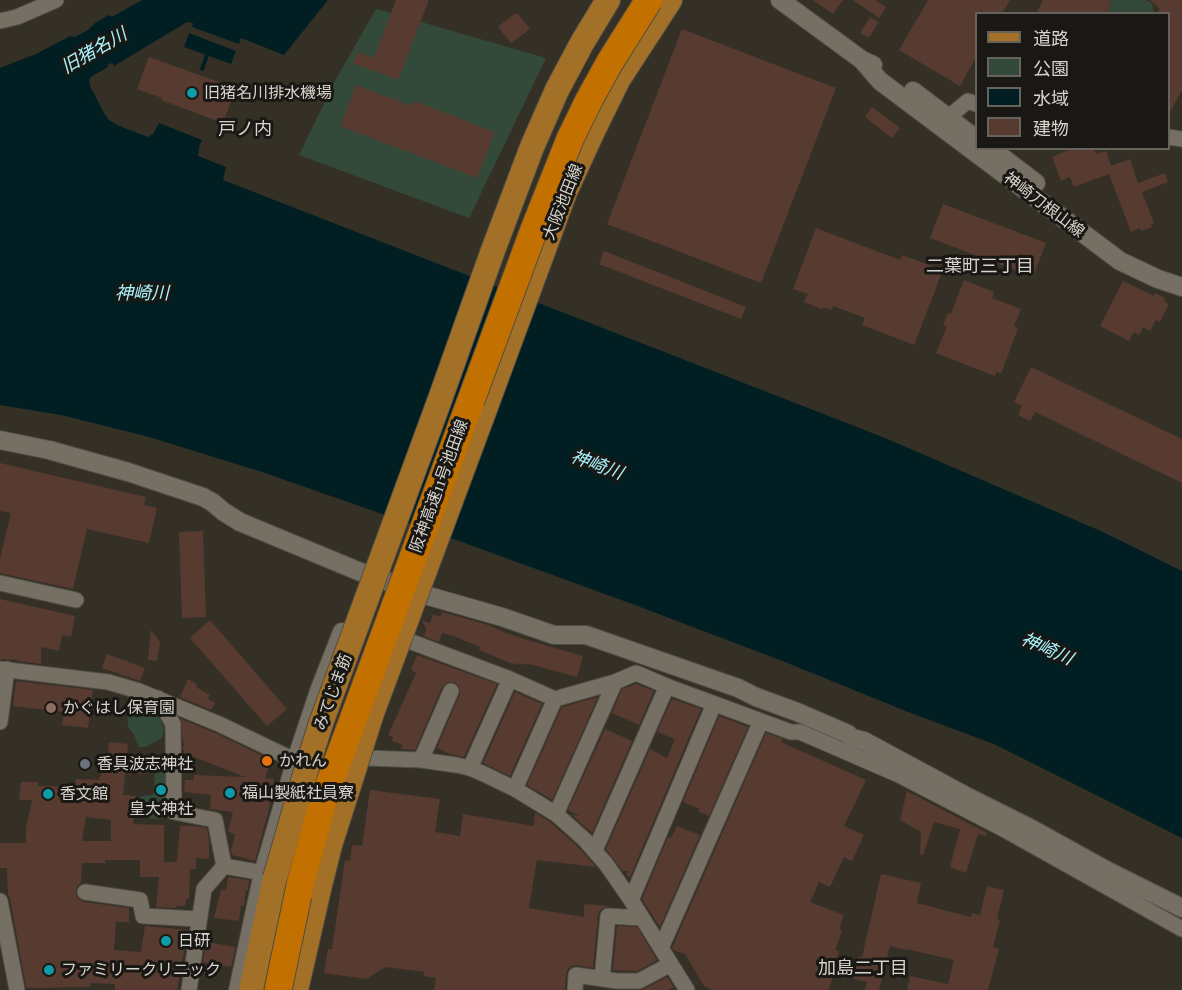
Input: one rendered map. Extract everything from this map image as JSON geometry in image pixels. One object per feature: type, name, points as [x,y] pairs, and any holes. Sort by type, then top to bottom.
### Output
[{"type":"highway","name":"阪神高速11号池田線","points":[[263,990],[288,875],[308,798],[350,678],[508,254],[555,135],[595,56],[630,0]]},
{"type":"highway","name":"阪神高速11号池田線","points":[[278,990],[301,881],[322,801],[535,226],[570,139],[589,100],[609,62],[649,0]]},
{"type":"main road","name":"みてじま筋","points":[[251,990],[269,876],[321,723],[532,147],[557,90],[608,0]]},
{"type":"main road","name":"大阪池田線","points":[[296,990],[330,845],[372,713],[566,192],[613,90],[648,31],[670,0]]},
{"type":"street","points":[[0,21],[17,17],[56,0]]},
{"type":"street","name":"神崎刀根山線","points":[[780,0],[862,60],[887,71],[943,122],[975,147]]},
{"type":"street","points":[[943,122],[968,101],[975,104]]},
{"type":"street","name":"神崎刀根山線","points":[[943,122],[975,138]]},
{"type":"street","name":"神崎刀根山線","points":[[979,150],[1120,261],[1158,279],[1182,287]]},
{"type":"street","name":"神崎刀根山線","points":[[993,150],[1126,250],[1162,268],[1182,274]]},
{"type":"street","points":[[0,440],[49,450],[203,496],[240,522],[364,574],[425,595],[502,616],[554,635],[586,635],[738,688],[848,734],[852,738],[864,741],[1182,908]]},
{"type":"street","points":[[238,990],[269,876],[296,760],[319,691],[364,574]]},
{"type":"street","points":[[0,583],[76,600]]},
{"type":"street","points":[[306,990],[334,864],[349,809],[425,595]]},
{"type":"street","points":[[409,642],[510,679],[555,699],[615,682],[636,673],[791,732],[800,732],[899,775],[1005,830],[1182,929]]},
{"type":"street","points":[[0,722],[4,669],[108,682],[158,698],[219,724],[290,759],[421,760],[470,768],[515,789],[556,814],[595,850],[631,900],[687,990]]},
{"type":"street","points":[[470,768],[510,679]]},
{"type":"street","points":[[556,814],[615,682]]},
{"type":"street","points":[[595,850],[667,686]]},
{"type":"street","points":[[421,760],[451,691]]},
{"type":"street","points":[[158,698],[173,724],[174,812],[215,820],[224,866]]},
{"type":"street","points":[[515,789],[555,699]]},
{"type":"street","points":[[631,900],[714,704]]},
{"type":"street","points":[[661,948],[761,721]]},
{"type":"street","points":[[224,866],[269,876]]},
{"type":"street","points":[[189,990],[204,889],[224,866]]},
{"type":"street","points":[[85,892],[140,900],[143,916],[198,919]]},
{"type":"street","points":[[0,901],[17,990]]},
{"type":"street","points":[[602,979],[608,916],[642,918]]},
{"type":"street","points":[[575,990],[576,975],[617,981],[639,981],[671,964]]},
{"type":"green space","points":[[1109,0],[1146,0],[1152,3],[1154,12],[1108,12],[1112,5]]},
{"type":"green space","points":[[376,9],[546,58],[469,218],[299,155],[336,79]]},
{"type":"green space","points":[[140,704],[150,709],[160,719],[164,729],[162,738],[146,747],[139,747],[128,727],[127,711]]},
{"type":"green space","points":[[157,764],[167,766],[167,815],[161,819],[143,818],[139,816],[139,798],[154,793]]},
{"type":"water","name":"神崎川","points":[[142,0],[328,0],[284,55],[241,38],[239,44],[192,27],[193,23],[187,22],[114,66],[112,63],[107,65],[108,67],[91,77],[90,86],[108,119],[117,125],[148,137],[153,134],[159,123],[202,140],[198,156],[226,167],[223,180],[885,438],[1103,532],[1182,571],[1182,838],[994,744],[635,605],[262,472],[149,437],[61,415],[0,405],[0,68],[36,54],[70,36],[75,37],[109,15],[112,17]]},
{"type":"water","points":[[189,33],[236,51],[231,64],[184,47]]},
{"type":"building","points":[[396,0],[429,0],[398,80],[353,63],[358,52],[374,58]]},
{"type":"building","points":[[813,0],[843,0],[833,14]]},
{"type":"building","points":[[853,0],[875,0],[886,7],[879,18]]},
{"type":"building","points":[[928,0],[1010,0],[1003,12],[975,12],[975,59],[960,86],[899,50]]},
{"type":"building","points":[[1043,0],[1112,0],[1108,12],[1037,12]]},
{"type":"building","points":[[1150,0],[1182,0],[1182,90],[1170,112],[1170,12],[1157,12],[1160,9]]},
{"type":"building","points":[[514,14],[518,14],[530,29],[511,43],[498,27]]},
{"type":"building","points":[[870,17],[879,22],[869,38],[860,33]]},
{"type":"building","points":[[682,29],[836,88],[761,283],[607,224]]},
{"type":"building","name":"旧猪名川排水機場","points":[[149,57],[236,88],[223,123],[137,89]]},
{"type":"building","points":[[356,85],[412,106],[414,101],[495,132],[477,178],[340,126]]},
{"type":"building","points":[[872,107],[900,128],[892,138],[865,117]]},
{"type":"building","points":[[1068,150],[1094,150],[1096,154],[1106,151],[1111,166],[1130,159],[1138,183],[1165,173],[1168,182],[1142,192],[1154,223],[1151,224],[1152,227],[1141,231],[1140,228],[1131,232],[1109,174],[1074,187],[1070,177],[1061,181],[1052,157]]},
{"type":"building","points":[[943,204],[1046,243],[1033,277],[930,238]]},
{"type":"building","points":[[816,228],[900,260],[902,255],[943,270],[914,345],[862,325],[865,318],[833,306],[832,310],[823,307],[822,309],[804,302],[808,294],[793,289]]},
{"type":"building","points":[[604,251],[746,307],[741,319],[599,264]]},
{"type":"building","points":[[964,280],[994,292],[992,298],[1021,309],[1014,326],[1018,328],[1001,374],[996,372],[995,376],[936,353],[947,326],[943,325],[948,313],[951,314]]},
{"type":"building","points":[[1123,281],[1154,296],[1155,293],[1165,298],[1164,301],[1169,304],[1160,322],[1156,320],[1150,331],[1143,327],[1139,335],[1134,332],[1129,341],[1100,326]]},
{"type":"building","points":[[1031,367],[1182,439],[1182,483],[1035,412],[1030,421],[1018,415],[1022,406],[1014,402]]},
{"type":"building","points":[[0,463],[146,497],[144,505],[157,508],[149,543],[87,529],[73,589],[0,573],[0,559],[11,513],[0,511]]},
{"type":"building","points":[[203,531],[206,617],[182,618],[179,532]]},
{"type":"building","points":[[0,599],[75,616],[71,637],[62,635],[59,651],[41,647],[41,664],[0,659]]},
{"type":"building","points":[[442,612],[583,656],[577,677],[529,664],[516,663],[515,665],[451,635],[442,633],[439,642],[425,637],[426,629],[422,620],[430,623],[433,614],[440,617]]},
{"type":"building","points":[[210,620],[287,709],[267,726],[190,638]]},
{"type":"building","points":[[151,630],[160,642],[157,661],[148,660]]},
{"type":"building","points":[[107,654],[145,668],[140,681],[102,668]]},
{"type":"building","points":[[417,655],[497,684],[464,757],[437,748],[460,694],[459,686],[454,682],[446,683],[442,687],[415,750],[401,749],[403,745],[392,741],[393,737],[388,735],[416,673],[411,670]]},
{"type":"building","points":[[188,679],[210,695],[208,699],[215,703],[211,710],[180,697]]},
{"type":"building","points":[[16,681],[93,690],[88,728],[62,725],[64,712],[13,706]]},
{"type":"building","points":[[636,684],[654,691],[639,725],[612,713],[622,689]]},
{"type":"building","points":[[515,692],[542,704],[510,776],[483,763]]},
{"type":"building","points":[[598,697],[552,800],[527,785],[562,707]]},
{"type":"building","points":[[672,699],[701,709],[630,877],[626,875],[628,871],[622,871],[606,849],[650,749],[667,758],[675,739],[657,732]]},
{"type":"building","points":[[719,716],[748,727],[709,816],[698,811],[700,809],[683,802]]},
{"type":"building","points":[[181,719],[271,760],[265,778],[274,779],[272,797],[255,861],[232,855],[235,834],[228,832],[233,812],[210,809],[211,795],[184,792],[185,780],[193,780],[194,775],[245,777],[184,753],[185,743],[183,743]]},
{"type":"building","points":[[605,729],[632,741],[592,833],[572,815],[579,816],[568,810]]},
{"type":"building","points":[[766,733],[783,739],[781,742],[866,780],[844,826],[864,835],[852,861],[844,857],[830,887],[819,882],[810,902],[844,915],[839,929],[842,931],[835,950],[839,951],[829,990],[713,990],[704,986],[685,954],[672,948]]},
{"type":"building","points":[[109,742],[128,744],[127,756],[147,758],[146,774],[125,774],[123,795],[136,796],[133,824],[164,825],[164,862],[177,862],[180,826],[207,828],[209,859],[196,858],[196,869],[190,869],[189,899],[186,899],[185,906],[156,907],[159,877],[140,877],[140,860],[105,860],[105,863],[82,863],[81,883],[77,886],[76,895],[84,902],[129,908],[129,922],[116,922],[114,950],[141,952],[145,926],[188,930],[177,990],[115,990],[115,984],[90,983],[90,987],[26,987],[8,895],[7,868],[0,868],[0,843],[26,843],[26,828],[32,800],[19,800],[21,782],[38,782],[38,786],[76,787],[76,779],[99,780],[104,754],[108,755]],"holes":[[[86,817],[111,820],[111,841],[82,841]]]},
{"type":"building","points":[[370,790],[440,799],[435,832],[460,836],[463,814],[534,826],[536,813],[550,822],[596,867],[537,860],[529,908],[584,917],[584,904],[608,906],[600,910],[598,915],[593,968],[577,965],[568,969],[565,990],[434,990],[436,978],[423,976],[425,972],[386,967],[366,979],[324,973],[328,949],[332,949],[345,860],[350,861],[352,845],[362,846]]},
{"type":"building","points":[[907,791],[987,833],[986,836],[978,834],[966,873],[950,867],[960,829],[934,822],[923,855],[920,854],[921,832],[900,820]]},
{"type":"building","points":[[677,826],[700,835],[660,927],[642,899],[668,837],[671,838]]},
{"type":"building","points":[[881,874],[921,883],[917,903],[971,917],[972,913],[980,915],[987,886],[1004,890],[993,947],[999,949],[988,990],[907,990],[910,976],[948,984],[954,960],[890,946],[879,990],[865,990],[867,982],[853,979],[858,957],[862,957]]},
{"type":"building","points":[[228,877],[249,880],[244,906],[241,905],[239,921],[214,918],[221,890],[226,890]]},
{"type":"building","points":[[617,926],[637,927],[657,960],[637,971],[613,970]]},
{"type":"building","points":[[206,942],[236,947],[231,967],[203,962]]},
{"type":"building","points":[[667,977],[674,987],[668,990],[642,990]]},
{"type":"waterway","points":[[202,69],[208,52]]},
{"type":"place","name":"旧猪名川排水機場","points":[[192,93]]},
{"type":"place","name":"かぐはし保育園","points":[[51,708]]},
{"type":"place","name":"かれん","points":[[267,761]]},
{"type":"place","name":"香具波志神社","points":[[85,764]]},
{"type":"place","name":"皇大神社","points":[[161,790]]},
{"type":"place","name":"福山製紙社員寮","points":[[230,793]]},
{"type":"place","name":"香文館","points":[[48,794]]},
{"type":"place","name":"日研","points":[[166,941]]},
{"type":"place","name":"ファミリークリニック","points":[[49,970]]},
{"type":"district","name":"戸ノ内","points":[[245,129]]},
{"type":"district","name":"二葉町三丁目","points":[[980,266]]},
{"type":"district","name":"加島二丁目","points":[[863,968]]},
{"type":"water label","name":"旧猪名川","points":[[94,51]]}]
